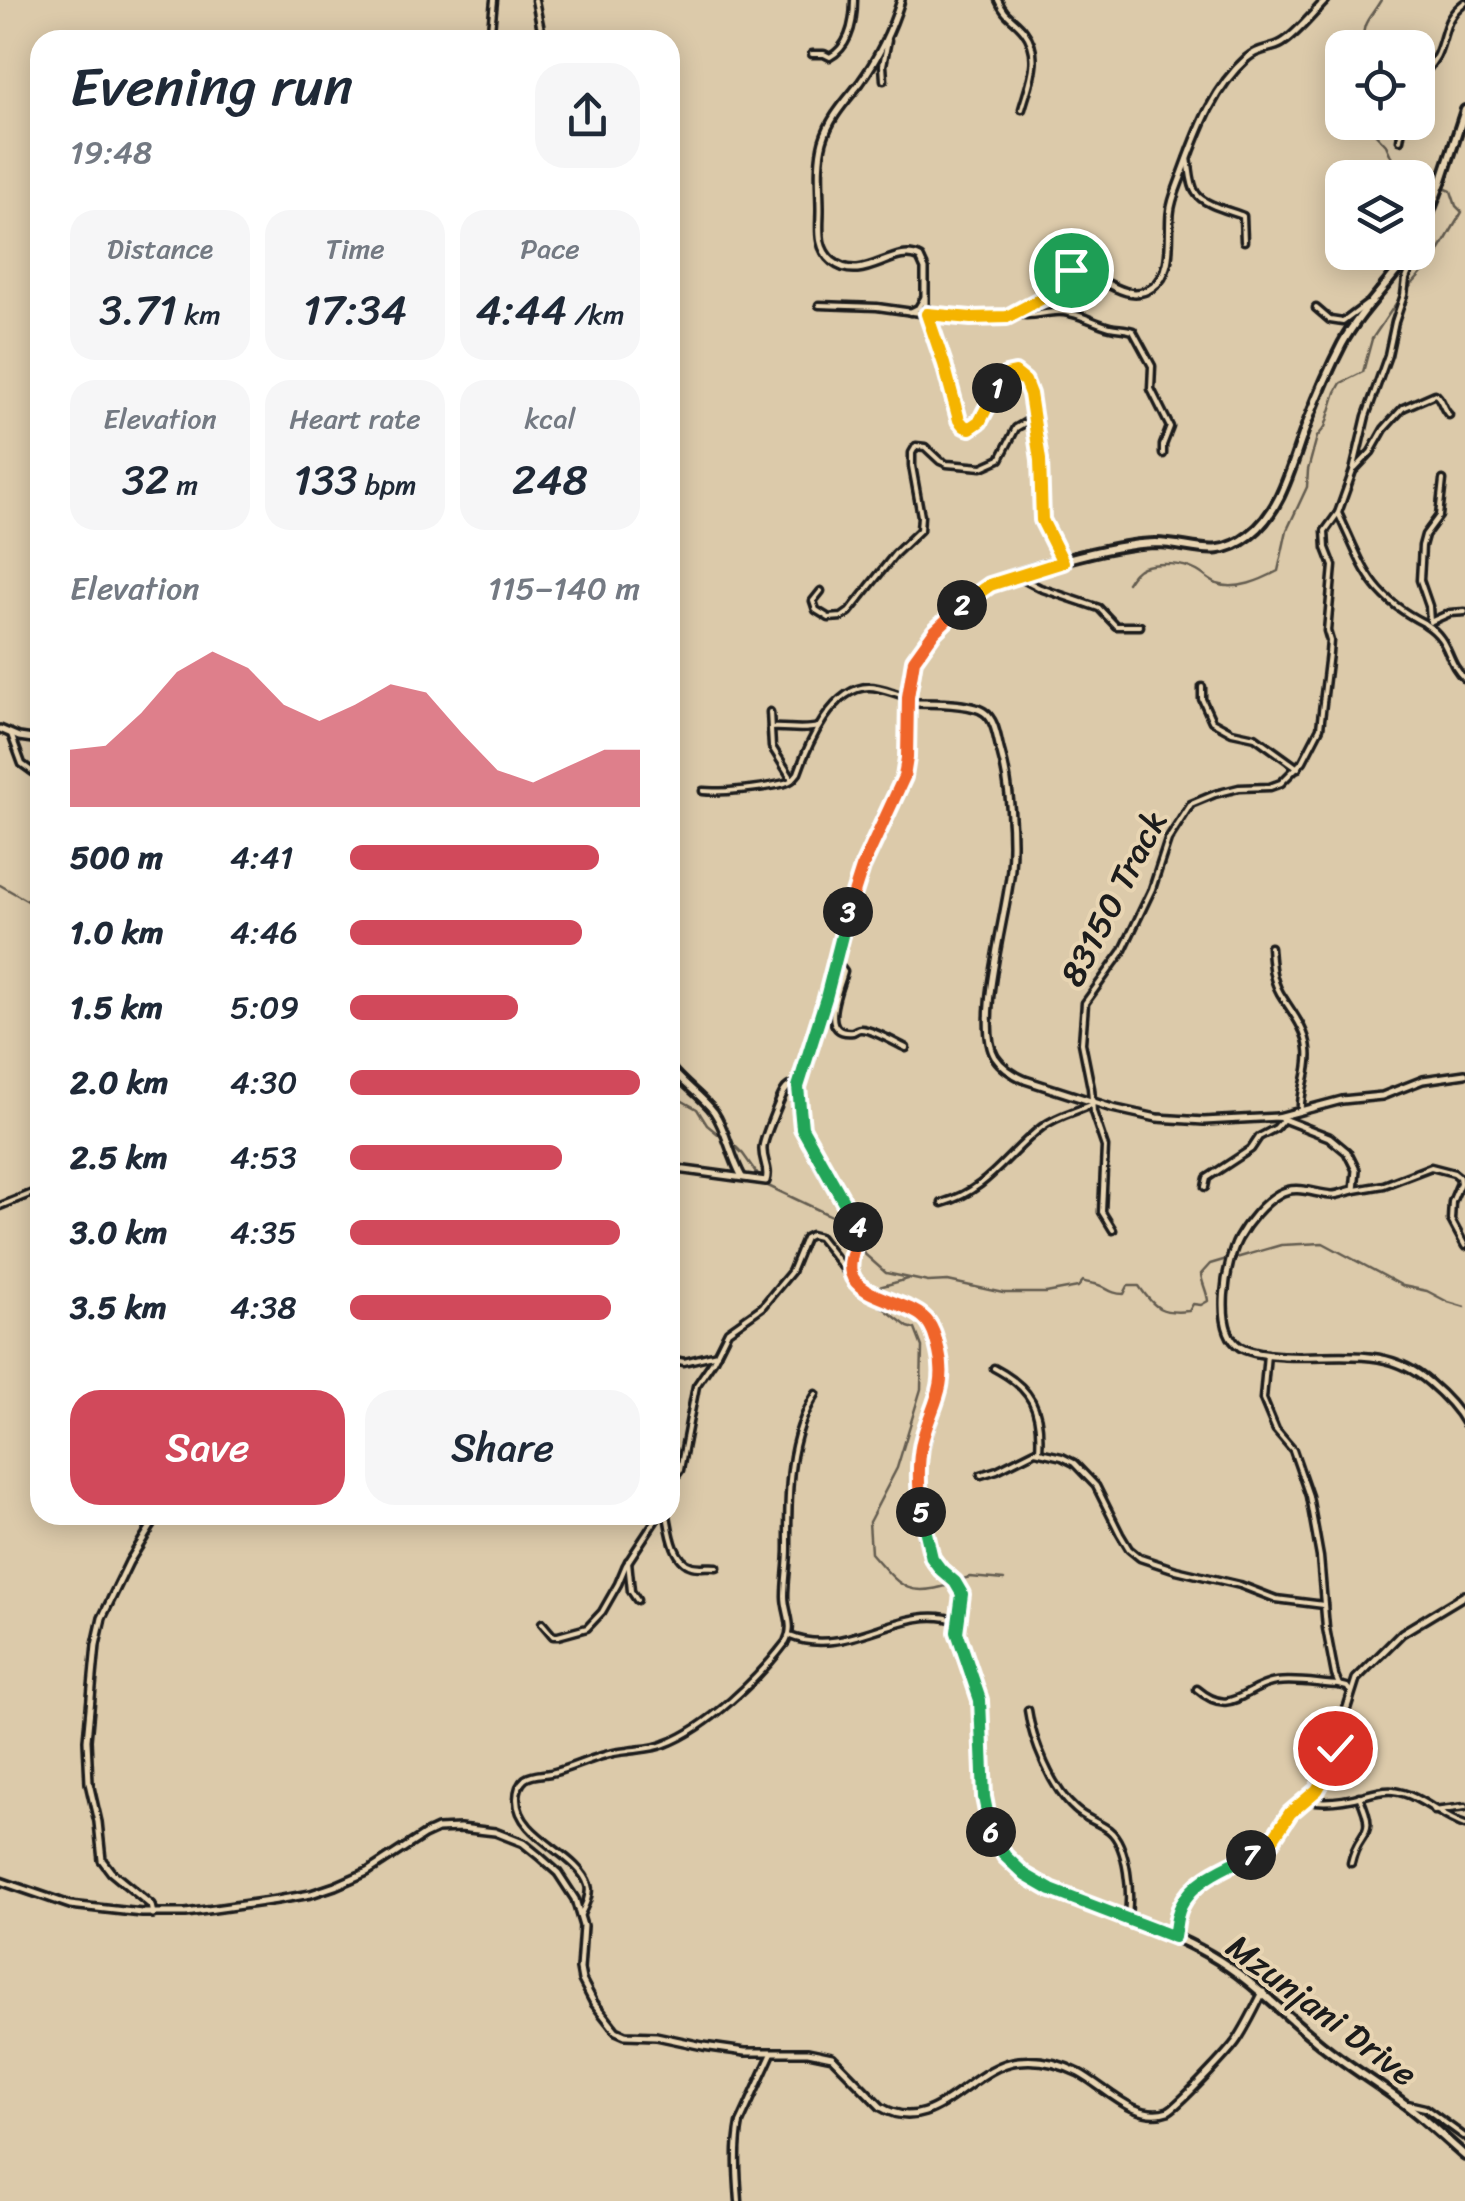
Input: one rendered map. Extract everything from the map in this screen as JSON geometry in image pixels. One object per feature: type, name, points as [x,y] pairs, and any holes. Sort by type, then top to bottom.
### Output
[{"type":"main road","points":[[1435,197],[1465,110]]},
{"type":"main road","points":[[854,1279],[850,1264],[858,1241],[858,1225],[802,1128],[798,1087],[862,868],[904,777],[914,660],[934,632],[974,594],[1016,576],[1147,544],[1219,550],[1260,528],[1286,480],[1308,418],[1344,340],[1399,270]]},
{"type":"main road","name":"Mzunjani Drive","points":[[854,1279],[862,1287],[920,1314],[930,1326],[940,1356],[942,1386],[922,1442],[918,1482],[923,1525],[936,1565],[962,1594],[958,1635],[980,1700],[986,1810],[999,1847],[1014,1866],[1051,1890],[1174,1937],[1244,1976],[1316,2041],[1403,2102],[1465,2156]]},
{"type":"street","points":[[491,30],[494,0]]},
{"type":"street","points":[[536,0],[541,30]]},
{"type":"street","points":[[812,54],[830,57],[842,49],[852,24],[854,0]]},
{"type":"street","points":[[901,0],[868,70],[835,114],[825,135],[820,166],[821,246],[832,260],[850,268],[864,269],[904,255],[918,257],[925,269],[927,314],[964,426],[978,424],[998,385],[1011,373],[1025,381],[1040,460],[1042,520],[1063,562]]},
{"type":"street","points":[[998,0],[1004,14],[1026,34],[1033,57],[1034,73],[1022,109]]},
{"type":"street","points":[[819,304],[993,319],[1016,314],[1056,291],[1076,268],[1120,290],[1142,292],[1157,284],[1166,262],[1173,198],[1203,118],[1228,77],[1255,52],[1287,40],[1326,0]]},
{"type":"street","points":[[1435,57],[1449,18],[1465,2]]},
{"type":"street","points":[[884,80],[890,30]]},
{"type":"street","points":[[1188,158],[1198,197],[1243,216],[1244,242]]},
{"type":"street","points":[[1202,687],[1202,699],[1212,721],[1232,732],[1255,736],[1298,768],[1320,728],[1330,641],[1326,631],[1333,571],[1324,538],[1353,471],[1410,270]]},
{"type":"street","points":[[910,312],[924,298]]},
{"type":"street","points":[[1316,308],[1330,320],[1343,322],[1362,306],[1371,305]]},
{"type":"street","points":[[1016,314],[1066,312],[1133,331],[1152,366],[1151,389],[1170,427],[1163,454]]},
{"type":"street","points":[[1353,471],[1408,404],[1435,394],[1449,415]]},
{"type":"street","points":[[821,591],[813,602],[816,610],[828,618],[842,617],[918,532],[922,522],[912,466],[914,447],[925,447],[947,464],[982,467],[1000,459],[1016,428],[1033,418]]},
{"type":"street","points":[[1427,623],[1430,606],[1420,580],[1422,546],[1424,534],[1438,516],[1443,480]]},
{"type":"street","points":[[1338,512],[1372,584],[1392,604],[1438,633],[1450,652],[1454,668],[1465,678]]},
{"type":"street","points":[[1016,576],[1099,608],[1116,626],[1140,626]]},
{"type":"street","points":[[1427,623],[1450,612],[1465,612]]},
{"type":"street","points":[[702,792],[792,779],[818,727],[849,691],[872,687],[908,700],[983,711],[992,722],[1008,784],[1012,864],[988,1007],[995,1058],[1010,1072],[1092,1102],[1157,1118],[1219,1121],[1280,1119],[1342,1100],[1382,1096],[1423,1080],[1465,1074]]},
{"type":"street","points":[[770,712],[775,754],[792,779]]},
{"type":"street","points":[[771,728],[802,731],[818,727]]},
{"type":"street","points":[[0,729],[30,738]]},
{"type":"street","points":[[11,734],[22,764],[30,769]]},
{"type":"street","name":"83150 Track","points":[[1113,1230],[1102,1212],[1105,1147],[1082,1044],[1086,1003],[1122,952],[1152,889],[1168,840],[1192,804],[1239,788],[1276,786],[1298,768]]},
{"type":"street","points":[[1270,947],[1278,991],[1308,1045],[1301,1110]]},
{"type":"street","points":[[834,964],[844,972],[832,1014],[834,1025],[842,1031],[865,1029],[906,1048]]},
{"type":"street","points":[[680,1078],[712,1110],[722,1126],[742,1178]]},
{"type":"street","points":[[680,1169],[767,1180],[765,1140],[784,1091],[794,1084],[798,1087]]},
{"type":"street","points":[[942,1203],[956,1200],[982,1184],[1044,1125],[1092,1102]]},
{"type":"street","points":[[1206,1187],[1207,1178],[1276,1128],[1280,1119]]},
{"type":"street","points":[[1280,1119],[1329,1138],[1348,1152],[1356,1170],[1354,1190]]},
{"type":"street","points":[[1465,1246],[1451,1220],[1452,1202],[1460,1184],[1454,1173],[1431,1167],[1378,1186],[1331,1195],[1285,1191],[1269,1201],[1238,1238],[1224,1303],[1226,1329],[1241,1348],[1266,1354],[1359,1355],[1391,1360],[1421,1374],[1444,1394],[1465,1423]]},
{"type":"street","points":[[0,1206],[30,1194]]},
{"type":"street","points":[[680,1470],[696,1386],[728,1331],[762,1308],[791,1272],[808,1236],[819,1237],[854,1279]]},
{"type":"street","points":[[680,1361],[717,1354]]},
{"type":"street","points":[[1266,1354],[1264,1403],[1276,1430],[1293,1450],[1306,1484],[1339,1685]]},
{"type":"street","points":[[994,1368],[1016,1382],[1032,1400],[1040,1423],[1040,1451]]},
{"type":"street","points":[[581,1914],[589,1892],[587,1882],[526,1824],[517,1803],[518,1789],[529,1776],[556,1772],[608,1753],[671,1742],[733,1700],[779,1651],[790,1636],[791,1625],[785,1596],[791,1469],[806,1411],[816,1394]]},
{"type":"street","points":[[981,1475],[1031,1452],[1040,1451],[1074,1463],[1090,1477],[1120,1534],[1140,1558],[1240,1585],[1276,1599],[1324,1605]]},
{"type":"street","points":[[152,1525],[102,1618],[87,1740],[89,1783],[102,1860],[151,1905],[153,1914]]},
{"type":"street","points":[[542,1624],[553,1636],[587,1628],[612,1596],[652,1525]]},
{"type":"street","points":[[669,1525],[682,1560],[690,1566],[717,1567]]},
{"type":"street","points":[[628,1562],[637,1600]]},
{"type":"street","points":[[1174,1937],[1181,1906],[1193,1890],[1218,1870],[1264,1848],[1290,1813],[1317,1790],[1325,1776],[1352,1685],[1361,1673],[1402,1634],[1465,1596]]},
{"type":"street","points":[[790,1636],[803,1642],[846,1640],[922,1617],[958,1621]]},
{"type":"street","points":[[1197,1688],[1222,1702],[1238,1700],[1272,1683],[1339,1685],[1351,1692]]},
{"type":"street","points":[[1028,1710],[1033,1735],[1063,1796],[1120,1843],[1129,1888],[1127,1920]]},
{"type":"street","points":[[1306,1800],[1323,1802],[1375,1792],[1399,1792],[1465,1825]]},
{"type":"street","points":[[1350,1863],[1369,1825],[1360,1796]]},
{"type":"street","points":[[1434,1810],[1465,1807]]},
{"type":"street","points":[[0,1882],[70,1904],[153,1914],[208,1911],[310,1894],[366,1872],[437,1829],[494,1832],[530,1849],[558,1874],[575,1899],[584,1926],[582,1980],[616,2031],[731,2050],[808,2052],[832,2057],[881,2106],[904,2116],[942,2104],[978,2078],[1002,2065],[1020,2061],[1064,2066],[1133,2108],[1165,2112],[1178,2105],[1235,2044],[1263,1992]]},
{"type":"street","points":[[739,2201],[737,2135],[772,2053]]},
{"type":"street","points":[[1403,2102],[1425,2108],[1465,2136]]},
{"type":"waterway","points":[[1364,30],[1381,0]]},
{"type":"waterway","points":[[1381,140],[1398,172],[1451,191],[1462,212],[1438,253],[1407,290]]},
{"type":"waterway","points":[[1127,583],[1140,568],[1156,564],[1185,566],[1225,586],[1249,584],[1278,571],[1287,530],[1307,487],[1317,437],[1325,427],[1336,392],[1341,383],[1363,372],[1372,339],[1401,296]]},
{"type":"waterway","points":[[0,885],[30,902]]},
{"type":"waterway","points":[[680,1100],[697,1109],[707,1125],[723,1138]]},
{"type":"waterway","points":[[730,1141],[760,1178]]},
{"type":"waterway","points":[[764,1184],[846,1223],[854,1244]]},
{"type":"waterway","points":[[1236,1258],[1281,1245],[1323,1243],[1403,1286],[1465,1307]]},
{"type":"waterway","points":[[859,1249],[886,1273],[1003,1293],[1046,1293],[1078,1287],[1083,1281],[1120,1294],[1128,1286],[1139,1286],[1154,1305],[1172,1312],[1189,1311],[1193,1304],[1208,1301],[1201,1274],[1210,1264],[1230,1258]]},
{"type":"waterway","points":[[876,1290],[908,1279]]},
{"type":"waterway","points":[[873,1300],[915,1329],[922,1347],[921,1389],[897,1468],[869,1522],[871,1553],[906,1586],[924,1590],[952,1584]]},
{"type":"waterway","points":[[959,1580],[1004,1580]]},
{"type":"route","points":[[1071,270],[1056,291],[1007,317],[927,314],[964,426],[978,424],[998,385],[1009,373],[1018,374],[1025,381],[1040,460],[1042,520],[1063,562],[990,585],[974,594],[934,632],[914,660],[904,777],[862,868],[848,912],[798,1087],[802,1128],[858,1225],[858,1241],[850,1264],[854,1279],[884,1299],[920,1314],[935,1337],[942,1386],[922,1442],[918,1482],[923,1525],[932,1558],[962,1594],[957,1632],[980,1700],[988,1820],[999,1847],[1014,1866],[1051,1890],[1174,1937],[1179,1910],[1186,1898],[1212,1874],[1271,1842],[1290,1813],[1317,1790],[1335,1748]]}]
